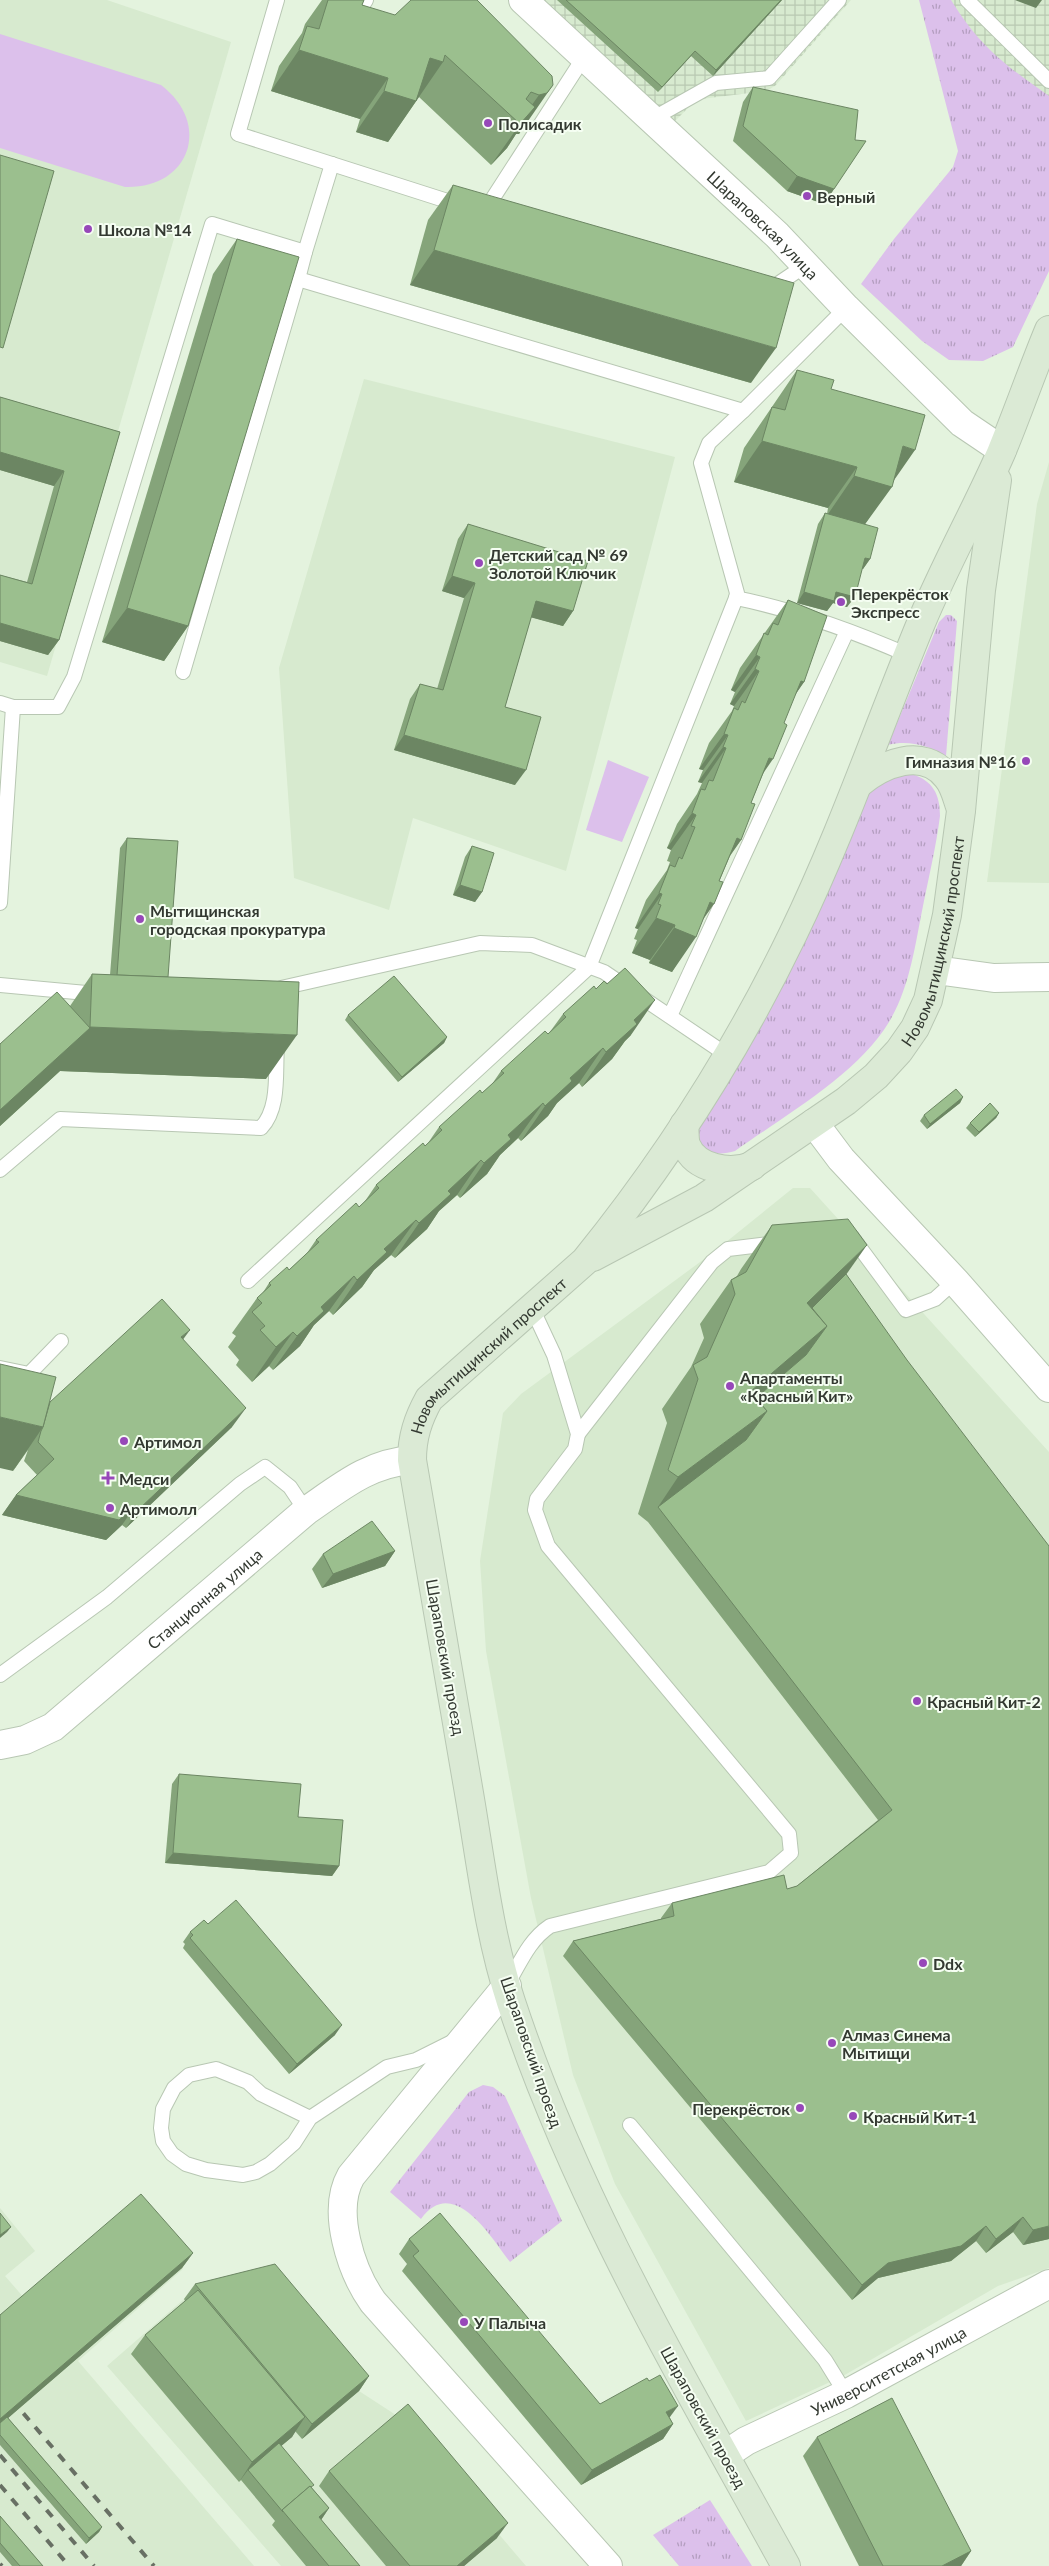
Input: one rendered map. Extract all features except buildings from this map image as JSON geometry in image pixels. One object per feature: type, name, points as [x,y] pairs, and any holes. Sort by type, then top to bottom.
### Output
[{"type":"main road","name":"Новомытищинский проспект","points":[[412,1460],[414,1432],[420,1415],[429,1399],[585,1261],[637,1197],[727,1055],[793,935],[834,843],[937,585],[1002,450],[1049,330]]},
{"type":"main road","name":"Новомытищинский проспект","points":[[585,1261],[671,1217],[754,1166],[876,1076],[899,1051],[915,1028],[928,1000],[947,915],[961,811],[981,590],[1002,450]]},
{"type":"main road","points":[[858,784],[870,773],[895,761],[916,761],[931,765],[947,777],[961,811]]},
{"type":"main road","points":[[684,1125],[686,1145],[694,1156],[708,1166],[723,1170],[740,1170],[754,1166]]},
{"type":"main road","name":"Шараповский проезд","points":[[412,1460],[487,1897],[507,1986],[546,2101],[598,2217],[652,2326],[786,2566]]},
{"type":"street","name":"Шараповская улица","points":[[523,0],[806,265],[846,308],[962,423],[1002,450]]},
{"type":"street","points":[[936,970],[994,978],[1049,977]]},
{"type":"street","points":[[814,1123],[841,1159],[955,1281],[1049,1388]]},
{"type":"street","name":"Станционная улица","points":[[0,1745],[25,1740],[53,1727],[306,1511],[377,1466],[389,1462],[412,1460]]},
{"type":"street","points":[[507,1986],[360,2163],[346,2184],[343,2193],[341,2217],[356,2267],[374,2302],[608,2566]]},
{"type":"street","name":"Университетская улица","points":[[725,2455],[746,2441],[846,2394],[1049,2284]]},
{"type":"lane","points":[[277,0],[238,134],[503,218]]},
{"type":"lane","points":[[357,0],[364,2],[366,0]]},
{"type":"lane","points":[[652,119],[716,83],[769,78],[839,0]]},
{"type":"lane","points":[[967,0],[1049,81]]},
{"type":"lane","points":[[484,212],[584,57]]},
{"type":"lane","points":[[183,672],[332,164]]},
{"type":"lane","points":[[0,903],[6,705],[58,707],[74,678],[212,224],[305,252]]},
{"type":"lane","points":[[760,296],[806,265]]},
{"type":"lane","points":[[298,279],[743,411]]},
{"type":"lane","points":[[248,1281],[590,967],[736,598],[737,593],[701,463],[709,443],[846,308]]},
{"type":"lane","points":[[736,598],[786,610],[908,655]]},
{"type":"lane","points":[[670,1016],[847,631]]},
{"type":"lane","points":[[280,998],[281,988],[480,943],[532,945],[604,972],[727,1055]]},
{"type":"lane","points":[[0,985],[108,995]]},
{"type":"lane","points":[[0,1170],[60,1119],[261,1128],[269,1119],[273,1106],[278,1037]]},
{"type":"lane","points":[[835,1236],[851,1235],[906,1310],[935,1299],[955,1281]]},
{"type":"lane","points":[[578,1434],[712,1262],[728,1249],[792,1241]]},
{"type":"lane","points":[[507,1986],[530,1945],[538,1934],[550,1926],[769,1872],[791,1853],[789,1834],[548,1546],[535,1510],[537,1499],[576,1449],[578,1434],[554,1355],[532,1308]]},
{"type":"lane","points":[[0,1368],[29,1374],[61,1341]]},
{"type":"lane","points":[[0,1675],[107,1597],[240,1484],[265,1467],[290,1487],[306,1511]]},
{"type":"lane","points":[[310,2118],[267,2098],[248,2082],[216,2070],[189,2074],[174,2088],[163,2109],[161,2128],[163,2141],[172,2154],[186,2164],[206,2170],[242,2175],[256,2172],[270,2164],[294,2143],[310,2118],[386,2067],[431,2054],[449,2044],[478,2022]]},
{"type":"lane","points":[[630,2125],[825,2360],[846,2394]]},
{"type":"shaded area","name":"Школа №14","points":[[0,0],[107,0],[231,42],[47,676],[0,662]]},
{"type":"shaded area","points":[[541,0],[851,0],[776,85],[767,91],[701,99],[692,104],[674,122]]},
{"type":"shaded area","points":[[921,0],[1049,0],[1049,117]]},
{"type":"shaded area","name":"Детский сад № 69 Золотой Ключик","points":[[364,379],[675,457],[566,871],[413,818],[389,910],[294,878],[279,668]]},
{"type":"shaded area","name":"Гимназия №16","points":[[1049,462],[1049,883],[987,882],[1037,504]]},
{"type":"shaded area","points":[[793,1188],[810,1188],[1049,1452],[1049,2268],[998,2286],[843,2376],[746,2421],[615,2184],[573,2075],[531,1898],[486,1651],[480,1561],[503,1413],[521,1394],[715,1251]]},
{"type":"shaded area","points":[[0,2208],[35,2251],[5,2276],[25,2299],[131,2208],[183,2269],[78,2361],[254,2566],[0,2566]]},
{"type":"shaded area","points":[[184,2299],[302,2439],[359,2391],[399,2417],[526,2566],[281,2566],[107,2366]]},
{"type":"green space","points":[[919,0],[951,0],[972,30],[994,54],[1019,75],[1049,96],[1049,271],[1013,347],[983,361],[949,360],[922,341],[861,284],[894,239],[953,167],[958,151]]},
{"type":"green space","points":[[0,34],[161,85],[177,101],[186,118],[189,135],[186,152],[178,166],[165,178],[147,185],[125,187],[0,148]]},
{"type":"green space","points":[[946,615],[951,615],[957,621],[946,756],[918,744],[888,745],[939,622]]},
{"type":"green space","points":[[608,760],[649,777],[622,842],[586,830]]},
{"type":"green space","points":[[912,774],[925,780],[934,789],[939,801],[940,816],[911,966],[902,995],[889,1022],[859,1059],[797,1109],[735,1151],[718,1153],[705,1149],[699,1137],[702,1120],[793,966],[836,872],[867,793],[887,776]]},
{"type":"green space","points":[[483,2085],[493,2087],[505,2096],[562,2221],[510,2262],[482,2226],[470,2214],[458,2206],[446,2203],[433,2207],[421,2219],[390,2192],[469,2092]]},
{"type":"green space","points":[[710,2500],[752,2566],[679,2566],[653,2535]]},
{"type":"railway","points":[[0,2386],[154,2566]]},
{"type":"railway","points":[[0,2455],[94,2566]]},
{"type":"railway","points":[[0,2485],[69,2566]]},
{"type":"place","name":"Полисадик","points":[[488,123]]},
{"type":"place","name":"Верный","points":[[807,196]]},
{"type":"place","name":"Школа №14","points":[[88,229]]},
{"type":"place","name":"Детский сад № 69 Золотой Ключик","points":[[479,563]]},
{"type":"place","name":"Перекрёсток Экспресс","points":[[841,602]]},
{"type":"place","name":"Гимназия №16","points":[[1026,761]]},
{"type":"place","name":"Мытищинская городская прокуратура","points":[[140,919]]},
{"type":"place","name":"Апартаменты «Красный Кит»","points":[[730,1386]]},
{"type":"place","name":"Артимол","points":[[124,1441]]},
{"type":"place","name":"Медси","points":[[108,1478]]},
{"type":"place","name":"Артимолл","points":[[110,1508]]},
{"type":"place","name":"Красный Кит-2","points":[[917,1701]]},
{"type":"place","name":"Ddx","points":[[923,1963]]},
{"type":"place","name":"Алмаз Синема Мытищи","points":[[832,2043]]},
{"type":"place","name":"Перекрёсток","points":[[800,2108]]},
{"type":"place","name":"Красный Кит-1","points":[[853,2116]]},
{"type":"place","name":"У Палыча","points":[[464,2322]]}]
